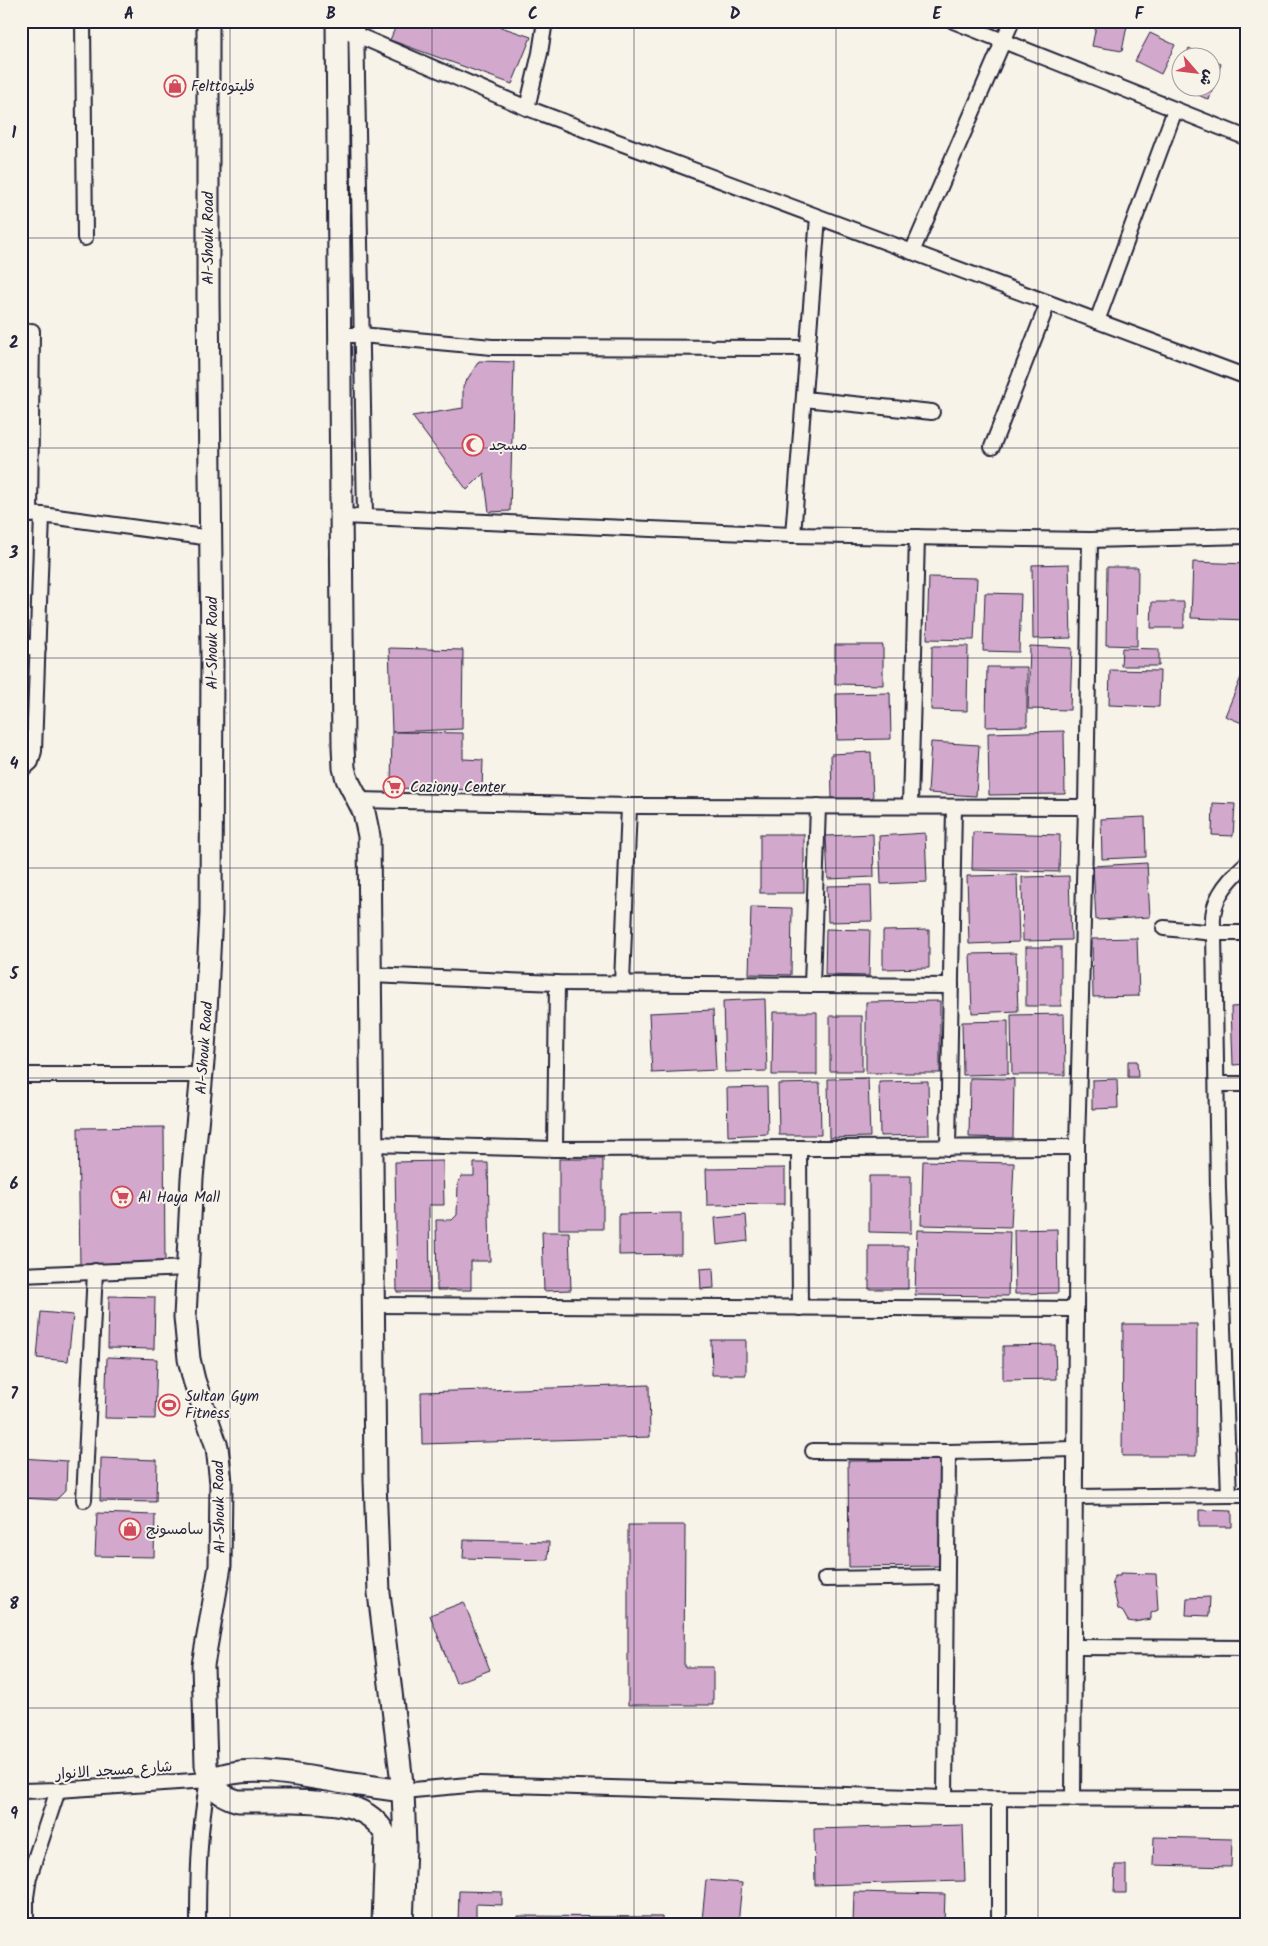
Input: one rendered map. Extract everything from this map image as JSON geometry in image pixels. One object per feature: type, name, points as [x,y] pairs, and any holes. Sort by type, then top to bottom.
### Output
[{"type":"main road","name":"Al-Shouk Road","points":[[208,21],[212,914],[202,1075],[192,1178],[185,1317],[189,1359],[217,1447],[221,1483],[220,1566],[203,1665],[205,1754],[208,1780]]},
{"type":"main road","points":[[347,26],[340,335],[344,768],[350,787],[364,812],[369,836],[375,1480],[379,1592],[403,1791],[383,1925]]},
{"type":"main road","points":[[402,1925],[396,1846],[373,1818],[358,1809],[339,1804],[238,1801],[219,1792],[208,1780],[233,1772],[273,1773],[403,1791]]},
{"type":"street","points":[[83,21],[85,238]]},
{"type":"street","points":[[527,108],[540,53],[545,21]]},
{"type":"street","points":[[953,21],[1247,138]]},
{"type":"street","points":[[912,252],[1012,21]]},
{"type":"street","points":[[365,516],[361,335],[347,26],[527,108],[1247,377]]},
{"type":"street","points":[[1097,321],[1175,110]]},
{"type":"street","points":[[793,535],[818,217]]},
{"type":"street","points":[[992,447],[1048,303]]},
{"type":"street","points":[[21,771],[31,762],[34,751],[38,648],[31,515],[32,331]]},
{"type":"street","points":[[340,335],[361,335],[492,347],[808,348]]},
{"type":"street","points":[[804,399],[932,412]]},
{"type":"street","points":[[31,515],[211,538]]},
{"type":"street","points":[[342,516],[793,535],[1090,540],[1247,536]]},
{"type":"street","points":[[910,806],[917,537]]},
{"type":"street","points":[[1073,1799],[1076,1497],[1076,1148],[1086,807],[1090,540]]},
{"type":"street","points":[[21,646],[38,648]]},
{"type":"street","points":[[358,800],[629,806],[1086,807]]},
{"type":"street","points":[[622,983],[629,806]]},
{"type":"street","points":[[812,985],[818,806]]},
{"type":"street","points":[[948,1148],[954,806]]},
{"type":"street","points":[[1229,1495],[1218,1188],[1214,933],[1211,920],[1222,890],[1247,863]]},
{"type":"street","points":[[1164,928],[1247,934]]},
{"type":"street","points":[[370,975],[557,983],[951,986]]},
{"type":"street","points":[[555,1149],[557,983]]},
{"type":"street","points":[[21,1075],[202,1075]]},
{"type":"street","points":[[1217,1084],[1247,1084]]},
{"type":"street","points":[[371,1144],[555,1149],[1076,1148]]},
{"type":"street","points":[[799,1148],[800,1308]]},
{"type":"street","points":[[21,1275],[188,1268]]},
{"type":"street","points":[[84,1500],[95,1271]]},
{"type":"street","points":[[372,1305],[1076,1309]]},
{"type":"street","points":[[813,1451],[948,1452],[1075,1449]]},
{"type":"street","points":[[945,1798],[948,1452]]},
{"type":"street","points":[[1076,1497],[1247,1495]]},
{"type":"street","points":[[825,1579],[946,1577]]},
{"type":"street","points":[[1074,1647],[1247,1648]]},
{"type":"street","points":[[198,1925],[199,1850],[208,1780]]},
{"type":"street","name":"شارع مسجد الانوار","points":[[21,1791],[208,1780]]},
{"type":"street","points":[[403,1791],[479,1784],[945,1798],[1247,1799]]},
{"type":"street","points":[[26,1925],[26,1897],[29,1877],[58,1790]]},
{"type":"street","points":[[999,1799],[999,1925]]},
{"type":"building","points":[[398,21],[483,21],[531,37],[512,84],[390,40]]},
{"type":"building","points":[[1097,21],[1128,21],[1122,51],[1092,46]]},
{"type":"building","points":[[1150,33],[1175,45],[1174,48],[1170,48],[1170,55],[1161,74],[1135,61]]},
{"type":"building","name":"مسجد","points":[[479,361],[514,362],[510,511],[489,512],[484,473],[467,490],[412,416],[463,408],[463,386]]},
{"type":"building","points":[[1193,562],[1247,564],[1247,620],[1191,618]]},
{"type":"building","points":[[1069,564],[1071,638],[1033,639],[1032,565]]},
{"type":"building","points":[[1107,567],[1138,567],[1137,646],[1106,645]]},
{"type":"building","points":[[929,577],[977,578],[974,640],[927,639]]},
{"type":"building","points":[[985,593],[1021,594],[1019,652],[983,651]]},
{"type":"building","points":[[1152,602],[1184,602],[1184,628],[1151,628]]},
{"type":"building","points":[[835,645],[883,645],[883,685],[835,684]]},
{"type":"building","points":[[932,646],[968,646],[967,711],[931,710]]},
{"type":"building","points":[[1030,646],[1072,648],[1070,710],[1028,709]]},
{"type":"building","points":[[389,648],[463,650],[462,729],[392,732]]},
{"type":"building","points":[[1122,648],[1159,649],[1159,666],[1121,666]]},
{"type":"building","points":[[1247,663],[1247,725],[1225,716]]},
{"type":"building","points":[[987,667],[1027,667],[1027,726],[986,727]]},
{"type":"building","points":[[1110,670],[1160,671],[1159,707],[1109,705]]},
{"type":"building","points":[[890,693],[891,739],[837,740],[836,694]]},
{"type":"building","points":[[1064,731],[1065,794],[989,795],[988,733]]},
{"type":"building","points":[[392,732],[463,733],[463,759],[483,760],[482,790],[391,788]]},
{"type":"building","points":[[931,742],[979,745],[976,796],[928,793]]},
{"type":"building","points":[[871,752],[873,798],[832,799],[831,754]]},
{"type":"building","points":[[1213,803],[1235,804],[1233,836],[1212,835]]},
{"type":"building","points":[[1145,817],[1146,857],[1102,859],[1101,819]]},
{"type":"building","points":[[973,832],[1060,835],[1059,872],[972,870]]},
{"type":"building","points":[[925,833],[927,882],[881,884],[879,836]]},
{"type":"building","points":[[760,834],[804,834],[804,893],[760,893]]},
{"type":"building","points":[[873,834],[874,877],[828,879],[826,836]]},
{"type":"building","points":[[1147,863],[1150,917],[1096,920],[1093,866]]},
{"type":"building","points":[[1017,875],[1019,942],[969,944],[967,876]]},
{"type":"building","points":[[1069,876],[1071,940],[1023,941],[1022,877]]},
{"type":"building","points":[[871,885],[872,921],[828,922],[827,886]]},
{"type":"building","points":[[751,907],[792,908],[791,975],[749,974]]},
{"type":"building","points":[[826,929],[870,930],[869,976],[825,975]]},
{"type":"building","points":[[929,930],[929,968],[883,969],[883,931]]},
{"type":"building","points":[[1137,938],[1139,996],[1093,997],[1092,939]]},
{"type":"building","points":[[1026,947],[1061,947],[1061,1006],[1026,1006]]},
{"type":"building","points":[[1016,953],[1018,1011],[972,1013],[970,954]]},
{"type":"building","points":[[765,999],[767,1071],[725,1072],[723,1001]]},
{"type":"building","points":[[940,1001],[940,1073],[866,1073],[866,1002]]},
{"type":"building","points":[[1247,1006],[1247,1064],[1233,1065],[1231,1007]]},
{"type":"building","points":[[713,1010],[716,1070],[652,1073],[649,1013]]},
{"type":"building","points":[[773,1012],[817,1012],[817,1075],[772,1075]]},
{"type":"building","points":[[1064,1014],[1065,1075],[1012,1075],[1011,1015]]},
{"type":"building","points":[[830,1016],[862,1016],[862,1071],[830,1071]]},
{"type":"building","points":[[1008,1021],[1008,1074],[963,1075],[962,1022]]},
{"type":"building","points":[[1128,1061],[1137,1061],[1138,1077],[1128,1077]]},
{"type":"building","points":[[868,1078],[870,1137],[829,1138],[828,1079]]},
{"type":"building","points":[[970,1078],[1014,1079],[1013,1138],[969,1137]]},
{"type":"building","points":[[1117,1079],[1118,1108],[1092,1109],[1092,1080]]},
{"type":"building","points":[[928,1081],[929,1135],[880,1136],[879,1082]]},
{"type":"building","points":[[820,1083],[821,1135],[779,1135],[778,1084]]},
{"type":"building","points":[[767,1087],[768,1134],[728,1136],[727,1088]]},
{"type":"building","name":"Al Haya Mall","points":[[164,1127],[165,1265],[80,1267],[78,1128]]},
{"type":"building","points":[[559,1159],[603,1159],[603,1229],[559,1229]]},
{"type":"building","points":[[443,1161],[444,1205],[429,1205],[430,1292],[397,1292],[395,1162]]},
{"type":"building","points":[[923,1161],[1014,1163],[1011,1227],[921,1225]]},
{"type":"building","points":[[474,1163],[488,1163],[490,1261],[471,1261],[471,1290],[437,1290],[436,1220],[452,1220],[457,1215],[458,1183],[462,1176],[474,1176]]},
{"type":"building","points":[[785,1168],[785,1204],[707,1205],[706,1169]]},
{"type":"building","points":[[869,1176],[911,1176],[911,1233],[869,1232]]},
{"type":"building","points":[[681,1213],[681,1254],[619,1255],[619,1214]]},
{"type":"building","points":[[746,1215],[748,1241],[717,1245],[715,1218]]},
{"type":"building","points":[[1057,1229],[1058,1293],[1015,1294],[1014,1230]]},
{"type":"building","points":[[917,1230],[1010,1232],[1008,1296],[915,1295]]},
{"type":"building","points":[[542,1232],[569,1232],[571,1290],[544,1291]]},
{"type":"building","points":[[869,1246],[908,1246],[908,1289],[869,1289]]},
{"type":"building","points":[[713,1268],[714,1288],[701,1289],[700,1269]]},
{"type":"building","points":[[109,1296],[155,1297],[154,1349],[108,1348]]},
{"type":"building","points":[[41,1312],[73,1315],[68,1361],[37,1358]]},
{"type":"building","points":[[1123,1324],[1197,1324],[1196,1456],[1122,1456]]},
{"type":"building","points":[[711,1340],[746,1340],[746,1375],[712,1375]]},
{"type":"building","points":[[1055,1345],[1056,1379],[1003,1380],[1003,1346]]},
{"type":"building","points":[[107,1357],[157,1359],[155,1419],[105,1418]]},
{"type":"building","points":[[649,1385],[650,1437],[422,1444],[421,1392]]},
{"type":"building","points":[[21,1458],[67,1461],[66,1490],[56,1500],[21,1498]]},
{"type":"building","points":[[101,1458],[157,1460],[156,1502],[100,1501]]},
{"type":"building","points":[[943,1460],[943,1566],[849,1567],[848,1461]]},
{"type":"building","points":[[1199,1510],[1232,1511],[1232,1527],[1199,1527]]},
{"type":"building","points":[[97,1513],[155,1515],[154,1557],[95,1556]]},
{"type":"building","points":[[628,1525],[685,1525],[684,1667],[713,1667],[713,1705],[628,1705]]},
{"type":"building","points":[[464,1540],[549,1542],[548,1560],[463,1558]]},
{"type":"building","points":[[1120,1573],[1156,1574],[1158,1610],[1151,1613],[1151,1619],[1134,1622],[1128,1621],[1123,1612],[1118,1609],[1112,1581],[1115,1576],[1120,1576]]},
{"type":"building","points":[[1210,1597],[1209,1616],[1186,1615],[1187,1598]]},
{"type":"building","points":[[464,1602],[490,1670],[456,1683],[430,1615]]},
{"type":"building","points":[[963,1825],[965,1881],[815,1885],[814,1829]]},
{"type":"building","points":[[1154,1837],[1232,1839],[1231,1867],[1153,1865]]},
{"type":"building","points":[[1115,1865],[1126,1865],[1126,1893],[1114,1893]]},
{"type":"building","points":[[706,1880],[742,1883],[738,1924],[702,1920]]},
{"type":"building","points":[[459,1891],[502,1892],[502,1905],[476,1904],[476,1924],[458,1923]]},
{"type":"building","points":[[854,1892],[945,1894],[944,1925],[853,1925]]},
{"type":"building","points":[[518,1916],[662,1917],[662,1925],[518,1925]]},
{"type":"place","name":"Felttoفليتو","points":[[175,86]]},
{"type":"place","name":"مسجد","points":[[473,445]]},
{"type":"place","name":"Caziony Center","points":[[394,787]]},
{"type":"place","name":"Al Haya Mall","points":[[122,1197]]},
{"type":"place","name":"Sultan Gym Fitness","points":[[169,1405]]},
{"type":"place","name":"سامسونج","points":[[130,1529]]}]
